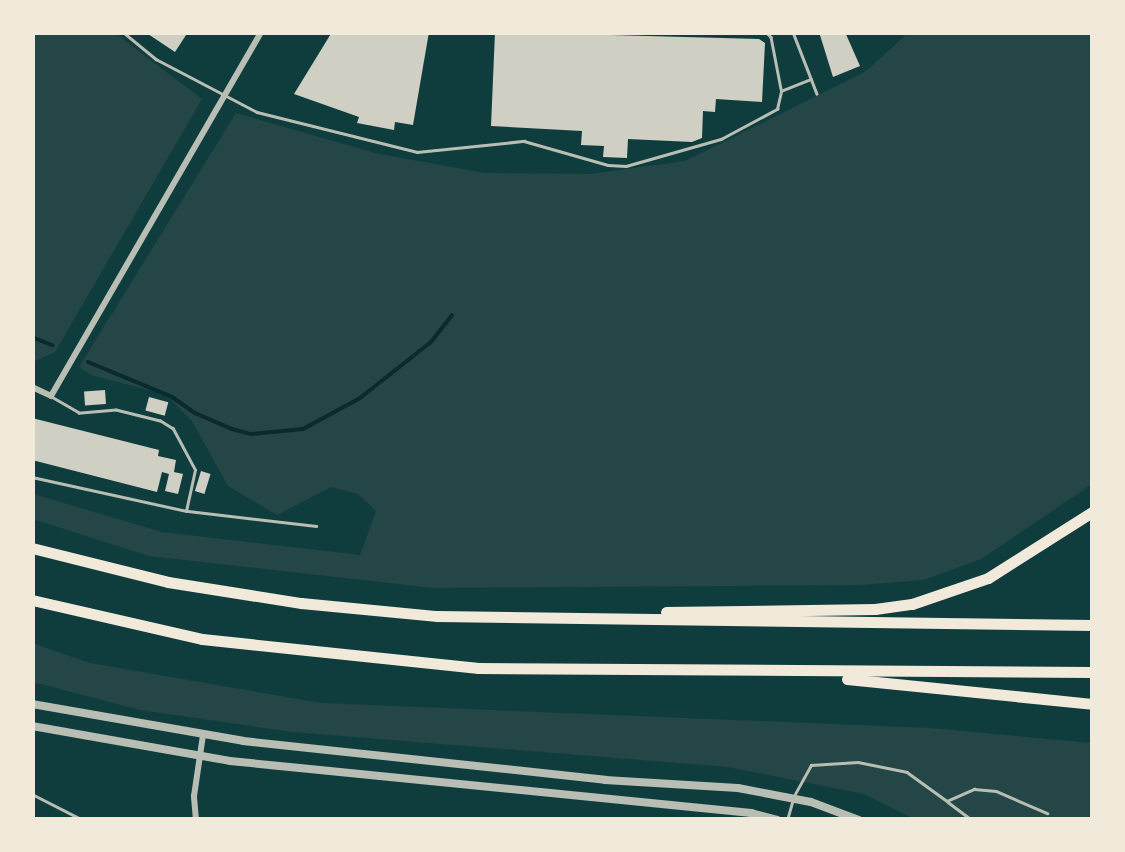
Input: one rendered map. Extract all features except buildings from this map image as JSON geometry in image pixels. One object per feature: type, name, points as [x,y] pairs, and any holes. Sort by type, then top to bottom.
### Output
[{"type":"highway","points":[[482,617],[912,604],[988,578],[1092,512]]},
{"type":"highway","points":[[32,548],[168,582],[371,610],[482,617],[1092,626]]},
{"type":"highway","points":[[32,600],[140,628],[315,654],[478,668],[1092,672]]},
{"type":"highway","points":[[668,670],[860,680],[1092,704]]},
{"type":"street","points":[[32,387],[51,396],[261,32]]},
{"type":"street","points":[[32,704],[203,735],[605,780],[738,788],[792,799],[858,820]]},
{"type":"street","points":[[32,726],[200,757],[751,813],[777,820]]},
{"type":"street","points":[[196,820],[194,796],[203,735]]},
{"type":"lane","points":[[123,32],[156,59],[257,112],[416,152],[524,141],[596,162],[626,166],[721,138],[777,108],[781,91],[771,37],[766,32]]},
{"type":"lane","points":[[793,32],[817,94]]},
{"type":"lane","points":[[781,91],[812,79]]},
{"type":"lane","points":[[51,396],[79,413],[116,410],[160,421],[173,429],[195,470],[186,511]]},
{"type":"lane","points":[[32,477],[186,511],[316,526]]},
{"type":"lane","points":[[787,820],[792,799],[810,765],[858,762],[907,772],[972,820]]},
{"type":"lane","points":[[947,801],[974,789],[996,791],[1047,813]]},
{"type":"lane","points":[[32,794],[83,820]]},
{"type":"lane","points":[[1092,810],[1092,820]]},
{"type":"shaded area","points":[[33,32],[115,33],[202,99],[55,352],[33,362]]},
{"type":"shaded area","points":[[908,33],[1092,33],[1092,484],[981,559],[924,580],[861,585],[433,588],[149,556],[33,519],[33,494],[162,532],[360,555],[376,511],[358,494],[331,487],[277,515],[228,486],[192,421],[165,394],[94,376],[79,367],[236,113],[375,153],[485,173],[590,174],[685,161],[865,72]]},
{"type":"shaded area","points":[[32,643],[90,663],[321,703],[930,728],[1092,743],[1092,819],[914,819],[864,794],[728,767],[292,732],[140,710],[33,682]]},
{"type":"waterway","points":[[88,362],[172,397],[195,413],[232,429],[251,434],[303,429],[360,398],[431,342],[452,315]]},
{"type":"waterway","points":[[32,337],[52,345]]}]
